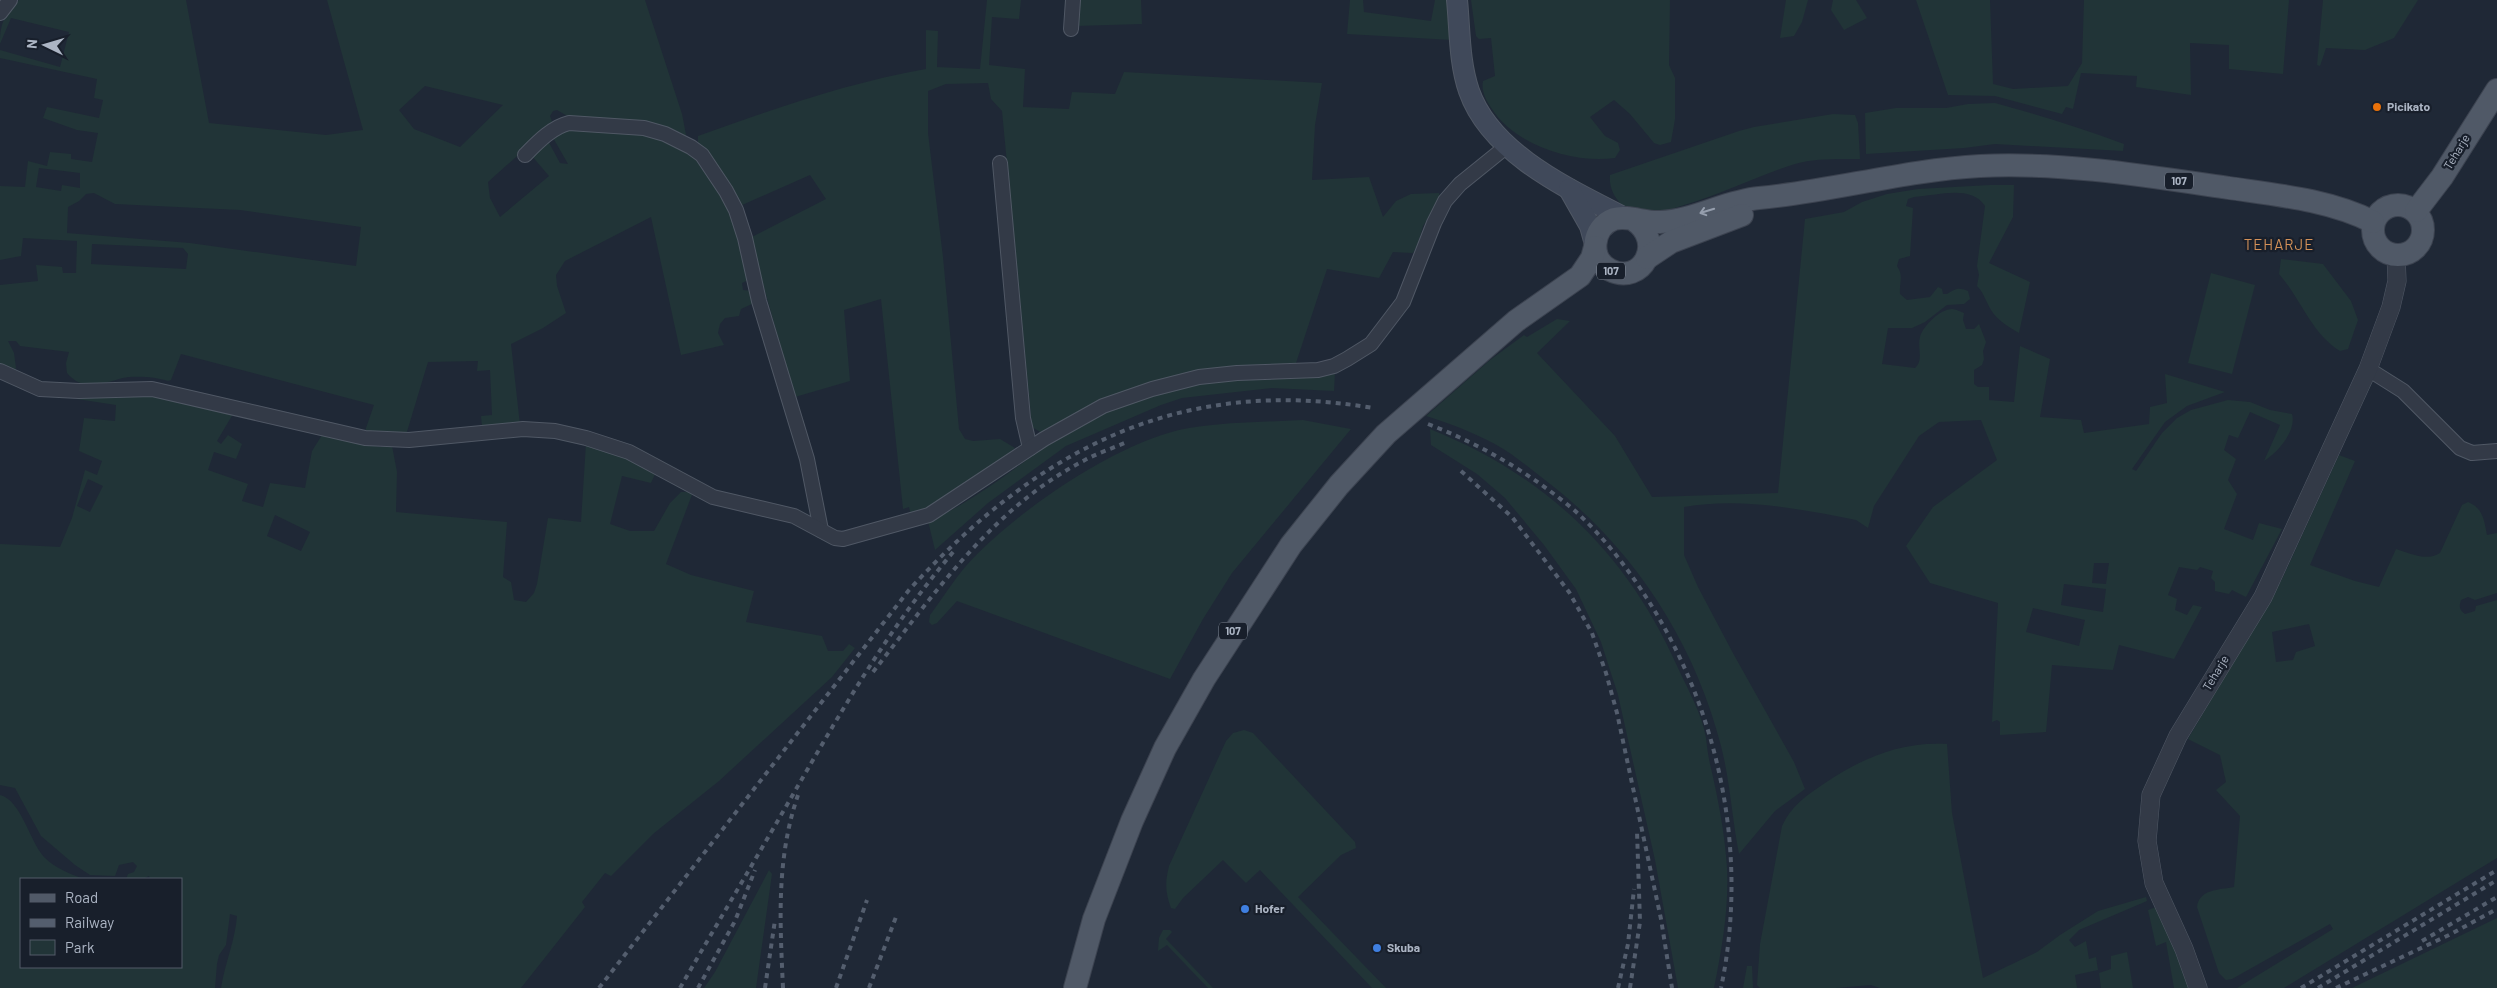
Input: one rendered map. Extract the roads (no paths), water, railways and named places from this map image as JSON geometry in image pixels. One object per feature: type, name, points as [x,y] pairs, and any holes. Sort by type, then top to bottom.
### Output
[{"type":"main road","points":[[1458,0],[1462,58],[1469,91],[1492,132],[1507,146],[1568,188],[1629,219],[1647,233],[1650,241],[1647,258]]},
{"type":"main road","name":"Teharje","points":[[2416,212],[2442,177],[2497,90]]},
{"type":"main road","name":"107","points":[[1075,988],[1094,919],[1132,821],[1165,748],[1244,614],[1291,545],[1339,485],[1386,434],[1516,321],[1580,276],[1592,258],[1600,229],[1607,223],[1629,219],[1660,222],[1756,198],[1789,196],[1907,173],[1980,166],[2060,167],[2158,178],[2262,193],[2352,211],[2373,222]]},
{"type":"main road","points":[[1568,188],[1590,226],[1595,246]]},
{"type":"main road","name":"107","points":[[1482,352],[1522,331],[1588,288],[1618,273],[1635,270],[1647,258],[1671,242],[1763,208],[1789,196]]},
{"type":"main road","points":[[2393,204],[2405,205],[2416,212],[2422,221],[2423,233],[2418,245],[2408,253],[2396,255],[2384,252],[2376,244],[2372,234],[2373,222],[2381,210],[2393,204]]},
{"type":"main road","name":"107","points":[[1595,246],[1602,264],[1618,273]]},
{"type":"street","points":[[0,13],[10,0]]},
{"type":"street","points":[[1071,29],[1073,0]]},
{"type":"street","points":[[525,155],[538,142],[562,125],[569,123],[644,128],[680,141],[702,156],[732,204],[745,238],[759,301],[807,458],[821,530]]},
{"type":"street","points":[[0,371],[40,389],[79,391],[152,389],[332,431],[392,441],[523,430],[555,432],[603,442],[629,452],[713,497],[794,516],[835,538],[843,539],[929,515],[1030,448],[1103,406],[1152,389],[1199,377],[1237,373],[1318,370],[1334,366],[1348,359],[1371,344],[1403,302],[1434,223],[1445,202],[1460,184],[1507,146]]},
{"type":"street","points":[[1000,163],[1023,418],[1030,448]]},
{"type":"street","name":"Teharje","points":[[2198,988],[2184,949],[2154,883],[2148,841],[2152,796],[2178,736],[2263,597],[2368,369],[2391,307],[2397,281],[2396,255]]},
{"type":"street","points":[[2368,369],[2403,391],[2460,448],[2472,453],[2497,450]]},
{"type":"railway","points":[[599,988],[909,590],[958,540],[1009,497],[1061,462],[1117,434],[1175,414],[1237,403],[1303,401],[1373,408]]},
{"type":"railway","points":[[1428,424],[1467,441],[1505,461],[1540,484],[1574,510],[1604,540],[1622,562],[1646,597],[1672,641],[1693,687],[1710,736],[1722,785],[1729,836],[1731,887],[1729,938],[1721,988]]},
{"type":"railway","points":[[873,672],[943,583],[994,527],[1052,479],[1090,457],[1127,442]]},
{"type":"railway","points":[[1461,471],[1512,517],[1569,592],[1592,633],[1617,713],[1661,919],[1672,988]]},
{"type":"railway","points":[[680,988],[831,729],[869,668],[909,608],[954,551]]},
{"type":"railway","points":[[783,988],[781,891],[786,843],[798,795]]},
{"type":"railway","points":[[1630,988],[1640,922],[1637,831]]},
{"type":"railway","points":[[698,988],[735,921],[755,870]]},
{"type":"railway","points":[[2301,988],[2497,870]]},
{"type":"railway","points":[[2318,988],[2497,880]]},
{"type":"railway","points":[[1618,988],[1628,944],[1634,889]]},
{"type":"railway","points":[[2422,941],[2497,897]]},
{"type":"railway","points":[[836,988],[867,900]]},
{"type":"railway","points":[[2336,988],[2449,935],[2497,909]]},
{"type":"railway","points":[[869,988],[896,917]]},
{"type":"railway","points":[[765,988],[775,920]]},
{"type":"place","name":"Picikato","points":[[2377,107]]},
{"type":"place","name":"Hofer","points":[[1245,909]]},
{"type":"place","name":"Skuba","points":[[1377,948]]},
{"type":"district","name":"TEHARJE","points":[[2279,245]]}]
